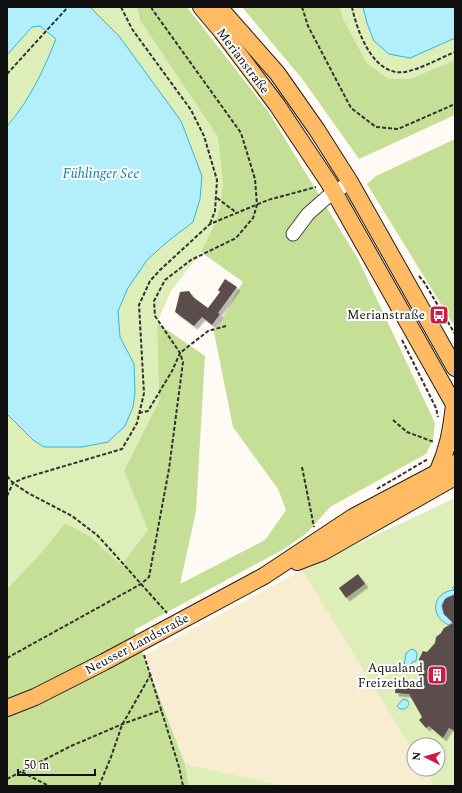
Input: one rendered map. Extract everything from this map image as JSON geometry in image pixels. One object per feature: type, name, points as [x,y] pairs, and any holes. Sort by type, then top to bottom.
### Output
[{"type":"main road","name":"Merianstraße","points":[[201,7],[222,32],[277,105],[329,183],[455,405]]},
{"type":"main road","name":"Merianstraße","points":[[219,7],[277,73],[317,130],[350,182],[455,368]]},
{"type":"main road","points":[[455,405],[449,442],[438,479],[455,487]]},
{"type":"main road","name":"Neusser Landstraße","points":[[7,708],[35,696],[140,643],[264,576],[323,552],[438,479],[455,463]]},
{"type":"main road","name":"Neusser Landstraße","points":[[438,479],[455,477]]},
{"type":"lane","points":[[293,234],[308,214],[326,198],[350,182]]},
{"type":"path","points":[[7,74],[68,7]]},
{"type":"path","points":[[121,7],[132,29],[191,110],[204,136],[217,180],[215,211],[210,224]]},
{"type":"path","points":[[7,658],[141,584],[149,577],[169,469],[183,362],[180,353],[155,316],[154,301],[165,280],[191,260],[236,238],[253,218],[257,206],[255,179],[241,133],[152,7]]},
{"type":"path","points":[[302,7],[308,26],[351,108],[376,127],[398,129],[455,104]]},
{"type":"path","points":[[352,7],[363,42],[374,60],[386,69],[398,72],[409,72],[455,52]]},
{"type":"path","points":[[7,496],[12,483],[24,478],[122,449],[137,424],[144,393],[139,305],[150,281],[160,270],[210,224],[257,206],[268,200],[319,186]]},
{"type":"path","points":[[217,198],[237,213]]},
{"type":"path","points":[[139,413],[148,411],[172,371],[180,353],[208,331],[226,326]]},
{"type":"path","points":[[393,420],[407,432],[436,442],[434,447]]},
{"type":"path","points":[[373,490],[427,460],[430,456]]},
{"type":"path","points":[[302,467],[315,529]]},
{"type":"path","points":[[7,476],[12,483],[72,516],[97,535],[168,615],[174,624]]},
{"type":"path","points":[[140,643],[162,710],[179,767],[183,786]]},
{"type":"path","points":[[99,786],[122,725],[151,674]]},
{"type":"path","points":[[7,779],[71,746],[162,710]]},
{"type":"path","points":[[21,772],[49,786]]},
{"type":"shaded area","points":[[302,570],[406,740],[406,777],[429,777],[434,786],[285,786],[185,764],[145,655]]},
{"type":"green space","points":[[90,7],[142,7],[228,124],[234,241],[201,252],[171,291],[157,323],[159,401],[124,471],[148,530],[121,565],[91,537],[65,523],[41,553],[7,589],[7,414],[44,447],[82,447],[134,364],[120,337],[118,311],[128,288],[147,260],[167,242]]},
{"type":"green space","points":[[137,7],[187,7],[268,111],[358,259],[435,423],[433,440],[426,454],[330,507],[307,533],[282,550],[134,630],[185,764],[189,786],[7,786],[7,589],[41,553],[65,523],[91,537],[121,565],[148,530],[124,471],[159,401],[157,323],[205,356],[196,511],[180,584],[265,540],[286,510],[278,489],[233,427],[214,332],[243,282],[201,252],[215,224],[221,204],[223,181],[218,137],[140,20]]},
{"type":"green space","points":[[242,7],[340,7],[343,19],[367,63],[389,79],[410,79],[455,60],[455,115],[359,159],[303,80]]},
{"type":"green space","points":[[340,7],[363,7],[367,23],[410,58],[455,38],[455,60],[410,79],[389,79],[367,63],[343,19]]},
{"type":"green space","points":[[40,26],[56,39],[47,63],[27,101],[7,125],[7,55],[32,27]]},
{"type":"green space","points":[[455,139],[455,327],[367,184],[376,176]]},
{"type":"green space","points":[[455,498],[455,786],[434,786],[429,777],[446,777],[446,737],[406,737],[406,740],[302,570]]},
{"type":"green space","points":[[185,764],[285,786],[189,786]]},
{"type":"water","name":"Fühlinger See","points":[[7,7],[90,7],[119,36],[181,121],[202,176],[200,199],[193,222],[147,260],[128,288],[118,311],[120,337],[134,364],[135,392],[133,407],[125,426],[108,442],[82,447],[44,447],[33,440],[7,414],[7,126],[23,106],[35,85],[56,39],[40,26],[32,27],[7,55]]},
{"type":"water","points":[[363,7],[455,7],[455,38],[410,58],[389,54],[374,41]]},
{"type":"water","points":[[455,585],[455,596],[446,598],[443,601],[442,606],[444,614],[453,621],[449,625],[438,616],[436,605],[437,600],[441,595],[454,590],[452,588]]},
{"type":"water","points":[[412,649],[416,651],[416,661],[412,662],[410,668],[406,668],[404,666],[406,653]]},
{"type":"water","points":[[403,699],[407,700],[409,704],[405,709],[400,709],[397,706]]},
{"type":"building","points":[[225,279],[237,287],[218,313],[220,314],[212,325],[202,317],[194,326],[175,312],[180,292],[189,291],[193,297],[208,308],[220,292],[218,290]]},
{"type":"building","points":[[358,574],[365,584],[346,598],[339,588]]},
{"type":"building","name":"Aqualand Freizeitbad","points":[[455,594],[455,731],[449,728],[444,737],[442,737],[429,726],[426,728],[419,720],[422,717],[409,694],[395,693],[396,683],[419,684],[419,659],[423,651],[427,652],[435,643],[436,637],[444,628],[453,623],[444,614],[442,606],[445,599]]},
{"type":"place","name":"Merianstraße","points":[[439,315]]},
{"type":"place","name":"Aqualand Freizeitbad","points":[[437,675]]}]
